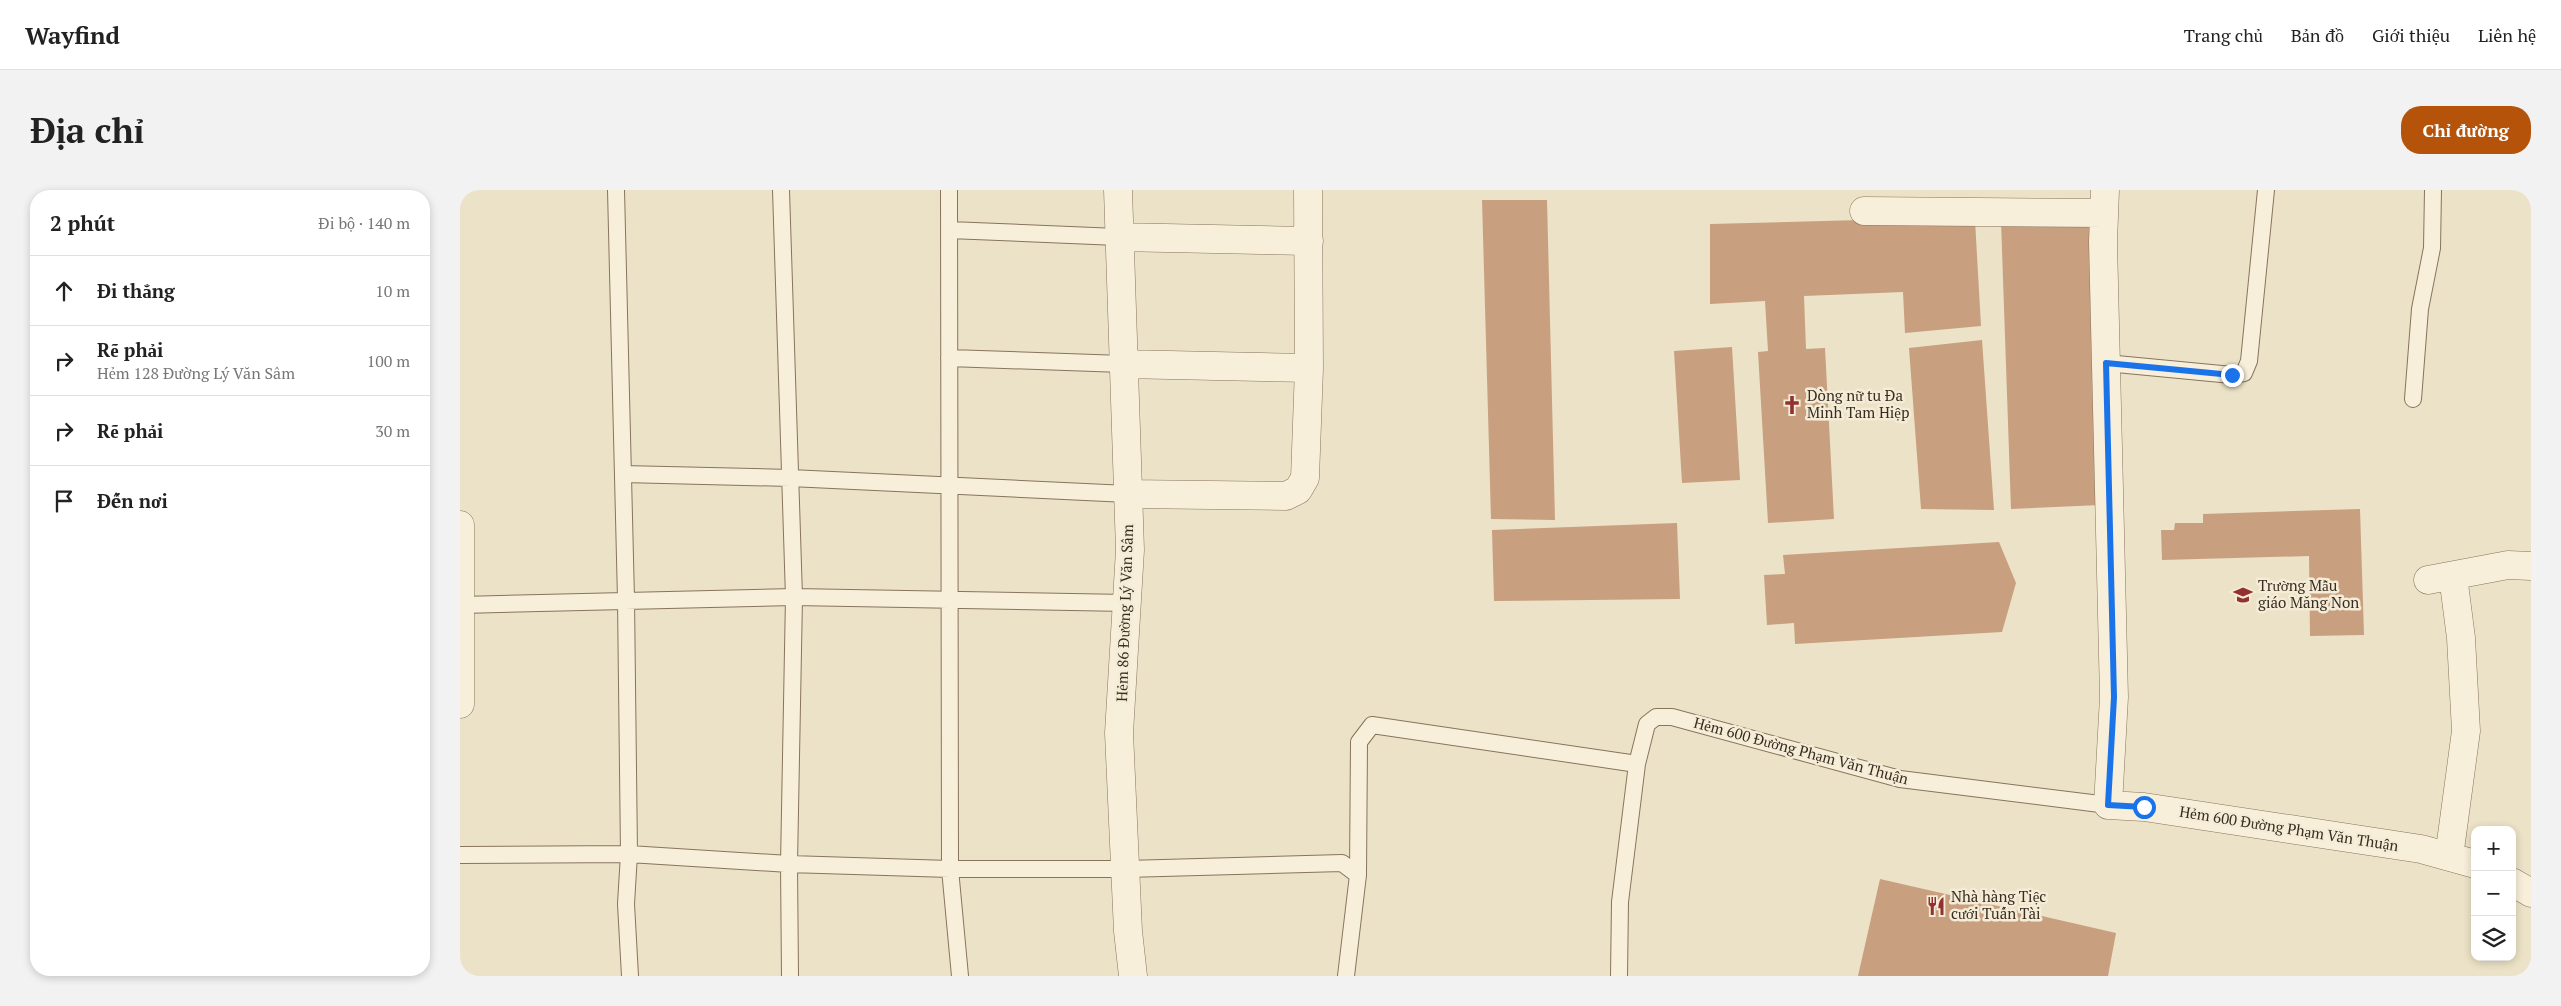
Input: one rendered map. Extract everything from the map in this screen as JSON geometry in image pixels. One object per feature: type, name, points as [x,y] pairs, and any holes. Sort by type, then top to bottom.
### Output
[{"type":"street","name":"Hẻm 86 Đường Lý Văn Sâm","points":[[1118,190],[1118,237],[1130,550],[1120,733],[1133,976]]},
{"type":"street","points":[[1128,494],[1286,496],[1298,490],[1305,478],[1310,368],[1308,190]]},
{"type":"street","points":[[1864,211],[2105,201],[2106,363],[2114,697],[2108,805]]},
{"type":"street","points":[[1118,237],[1309,241]]},
{"type":"street","points":[[1123,364],[1310,368]]},
{"type":"street","points":[[460,525],[460,704]]},
{"type":"street","points":[[2449,857],[2466,731],[2461,638],[2441,578],[2508,565],[2531,566]]},
{"type":"street","name":"Hẻm 600 Đường Phạm Văn Thuận","points":[[2108,805],[2144,807],[2421,849],[2471,863]]},
{"type":"street","points":[[2516,884],[2531,893]]},
{"type":"lane","points":[[616,190],[626,599],[629,854],[626,904],[630,976]]},
{"type":"lane","points":[[781,190],[794,597],[789,864],[790,976]]},
{"type":"lane","points":[[949,190],[948,600],[950,868],[960,976]]},
{"type":"lane","points":[[2106,363],[2232,375],[2244,373],[2249,361],[2266,190]]},
{"type":"lane","points":[[2413,399],[2420,309],[2432,248],[2434,190]]},
{"type":"lane","points":[[949,230],[1118,237]]},
{"type":"lane","points":[[949,358],[1123,364]]},
{"type":"lane","points":[[623,474],[790,478],[1128,494]]},
{"type":"lane","points":[[461,605],[626,599],[794,597],[1127,603]]},
{"type":"lane","name":"Hẻm 600 Đường Phạm Văn Thuận","points":[[1619,976],[1620,902],[1636,764],[1646,724],[1656,717],[1672,717],[1900,779],[2108,805]]},
{"type":"lane","points":[[1346,976],[1358,875],[1359,742],[1372,725],[1636,764]]},
{"type":"lane","points":[[460,855],[629,854],[789,864],[950,868],[1126,869],[1342,863],[1358,875]]},
{"type":"building","points":[[1482,200],[1547,200],[1555,520],[1491,519]]},
{"type":"building","points":[[1860,220],[1975,220],[1981,326],[1905,333],[1903,292],[1804,296],[1806,349],[1825,348],[1834,519],[1768,523],[1758,352],[1768,351],[1765,301],[1710,304],[1710,224]]},
{"type":"building","points":[[2001,221],[2092,223],[2100,505],[2011,509]]},
{"type":"building","points":[[1982,340],[1994,510],[1921,509],[1909,348]]},
{"type":"building","points":[[1732,347],[1740,480],[1682,483],[1674,351]]},
{"type":"building","points":[[2360,509],[2364,635],[2310,636],[2309,556],[2162,560],[2161,530],[2174,530],[2175,523],[2203,523],[2203,514]]},
{"type":"building","points":[[1677,523],[1680,599],[1494,601],[1492,530]]},
{"type":"building","points":[[1999,542],[2016,583],[2002,632],[1795,644],[1794,623],[1767,625],[1764,575],[1785,574],[1783,555]]},
{"type":"building","name":"Nhà hàng Tiệc cưới Tuấn Tài","points":[[1880,879],[2116,933],[2108,976],[1858,976]]},
{"type":"place","name":"Dòng nữ tu Đa Minh Tam Hiệp","points":[[1792,405]]},
{"type":"place","name":"Trường Mẫu giáo Măng Non","points":[[2243,595]]},
{"type":"place","name":"Nhà hàng Tiệc cưới Tuấn Tài","points":[[1936,906]]},
{"type":"route","points":[[2144,807],[2108,805],[2114,697],[2106,363],[2232,375]]}]
